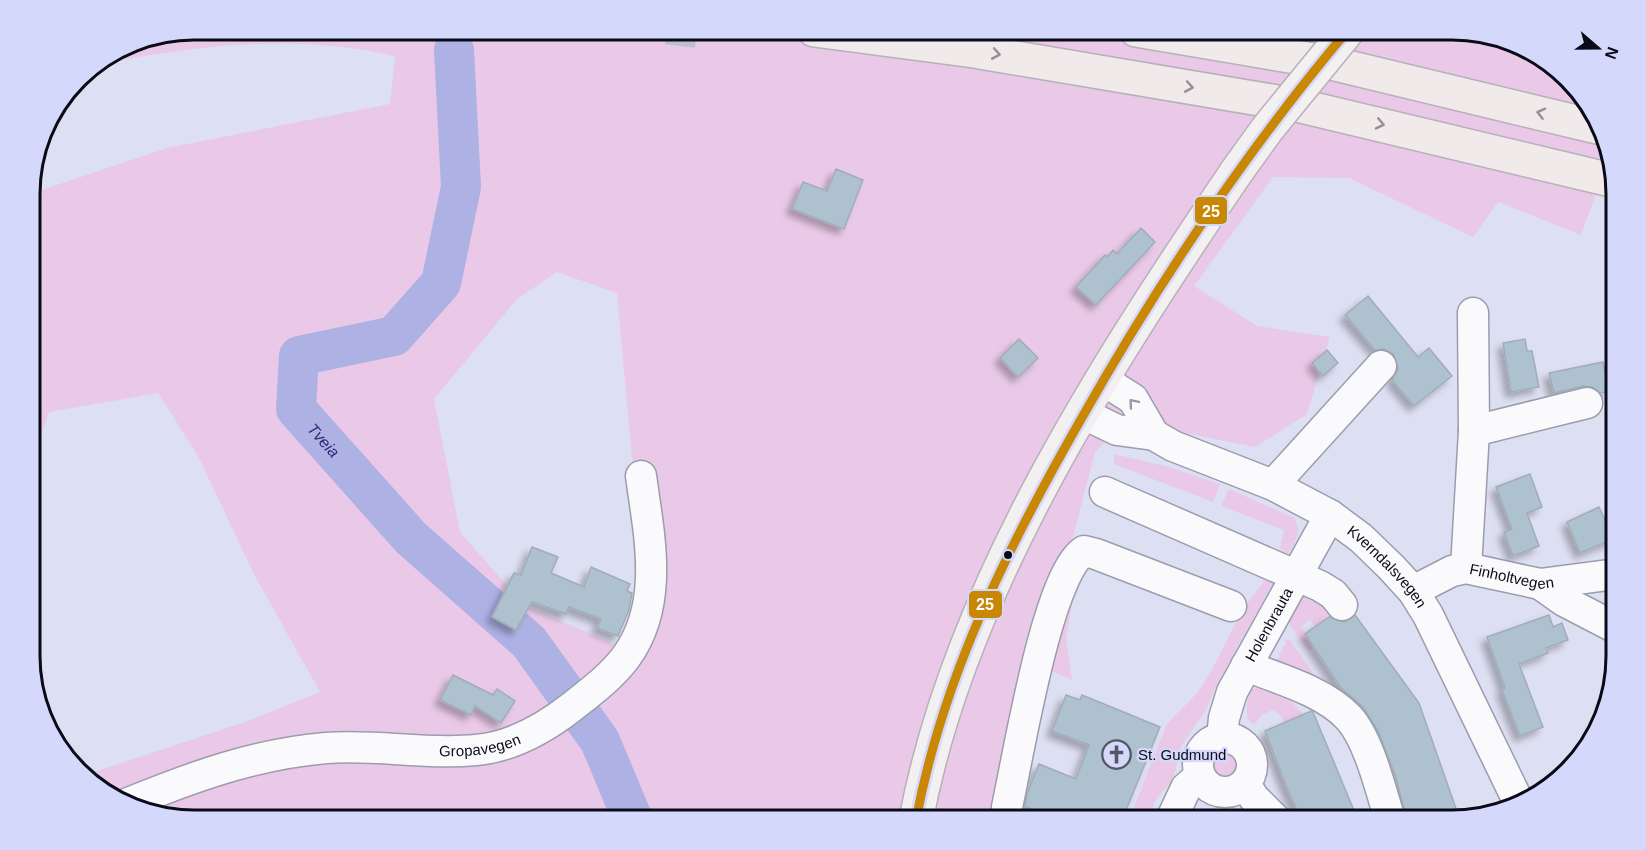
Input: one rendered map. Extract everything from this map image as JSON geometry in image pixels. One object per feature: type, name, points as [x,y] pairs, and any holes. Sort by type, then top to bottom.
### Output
[{"type":"highway","points":[[894,40],[974,51],[1301,106],[1604,178]]},
{"type":"highway","points":[[1196,40],[1331,63],[1590,126]]},
{"type":"main road","points":[[918,809],[935,739],[960,663],[993,586],[1039,493],[1103,380],[1237,171],[1293,96],[1340,40]]},
{"type":"street","points":[[1466,568],[1473,431],[1473,313]]},
{"type":"street","points":[[1273,485],[1382,366]]},
{"type":"street","points":[[1103,380],[1133,399],[1154,435]]},
{"type":"street","points":[[1473,431],[1587,403]]},
{"type":"street","name":"Kverndalsvegen","points":[[1084,414],[1117,430],[1154,435],[1173,446],[1273,485],[1330,515],[1361,538],[1413,591],[1443,642],[1515,796]]},
{"type":"street","name":"Gropavegen","points":[[139,799],[186,779],[266,755],[328,748],[475,750],[502,746],[562,715],[606,679],[627,656],[647,610],[652,585],[651,545],[641,476]]},
{"type":"street","points":[[1105,492],[1297,576],[1333,594],[1342,605]]},
{"type":"street","name":"Holenbrauta","points":[[1222,738],[1224,718],[1232,692],[1330,515]]},
{"type":"street","points":[[1007,807],[1046,638],[1065,575],[1075,556],[1084,550],[1231,606]]},
{"type":"street","name":"Finholtvegen","points":[[1413,591],[1452,571],[1466,568],[1540,584],[1606,575]]},
{"type":"street","points":[[1540,584],[1564,601],[1606,623]]},
{"type":"street","points":[[1246,666],[1320,697],[1349,718],[1369,759],[1386,809]]},
{"type":"street","points":[[1294,686],[1307,712]]},
{"type":"street","points":[[1222,738],[1232,738],[1248,749],[1253,767],[1252,801],[1230,792],[1220,792],[1205,783],[1200,776],[1198,768],[1202,751],[1214,740],[1222,738]]},
{"type":"street","points":[[1176,809],[1186,788],[1200,776]]},
{"type":"shaded area","points":[[1452,40],[1492,46],[1511,52],[1537,66],[1553,79],[1574,101],[1585,117],[1594,135],[1604,173],[1581,235],[1498,202],[1473,237],[1349,178],[1273,177],[1194,286],[1257,326],[1330,337],[1307,414],[1255,447],[1125,421],[1095,452],[1062,579],[1077,572],[1066,639],[1072,680],[1044,668],[1009,809],[194,810],[164,807],[126,794],[94,772],[242,723],[320,692],[255,576],[198,456],[158,393],[49,412],[40,436],[41,191],[167,148],[390,104],[395,56],[358,49],[283,43],[207,47],[117,61],[135,52],[164,43],[184,41]],"holes":[[[557,272],[617,293],[633,469],[653,599],[635,653],[524,605],[460,532],[434,399],[517,299]]]},
{"type":"shaded area","points":[[1114,454],[1165,466],[1220,484],[1213,502],[1114,464]]},
{"type":"shaded area","points":[[1229,489],[1294,518],[1298,533],[1287,555],[1280,548],[1284,530],[1221,506]]},
{"type":"shaded area","points":[[1267,579],[1275,579],[1216,686],[1206,710],[1182,745],[1173,779],[1155,801],[1152,809],[1133,809],[1165,728],[1202,686],[1239,617]]},
{"type":"shaded area","points":[[1307,594],[1342,610],[1317,629],[1310,620],[1301,626],[1313,648],[1308,651],[1288,622],[1303,595]]},
{"type":"shaded area","points":[[1290,640],[1322,686],[1273,661],[1280,657],[1278,652],[1283,651],[1282,647],[1286,645],[1284,641]]},
{"type":"shaded area","points":[[1264,685],[1292,702],[1305,717],[1286,725],[1280,715],[1273,710],[1263,714],[1254,725],[1247,718],[1247,701],[1252,690]]},
{"type":"shaded area","points":[[1225,753],[1234,757],[1238,766],[1234,775],[1225,779],[1216,775],[1212,766],[1216,757]]},
{"type":"building","points":[[836,169],[863,180],[844,229],[792,209],[803,182],[827,191]]},
{"type":"building","points":[[1141,228],[1155,242],[1096,305],[1076,287],[1105,255],[1107,257],[1113,250],[1117,254]]},
{"type":"building","points":[[1368,296],[1418,357],[1429,348],[1452,376],[1414,406],[1392,380],[1398,369],[1393,354],[1384,349],[1375,350],[1345,315]]},
{"type":"building","points":[[1019,339],[1038,358],[1018,377],[1000,358]]},
{"type":"building","points":[[1525,339],[1527,351],[1532,351],[1539,387],[1511,392],[1503,343]]},
{"type":"building","points":[[1327,350],[1338,363],[1323,376],[1312,363]]},
{"type":"building","points":[[1603,362],[1606,392],[1600,393],[1592,387],[1583,386],[1554,393],[1549,373]]},
{"type":"building","points":[[1530,474],[1542,507],[1527,513],[1539,546],[1513,556],[1504,532],[1512,529],[1496,487]]},
{"type":"building","points":[[1599,507],[1606,522],[1606,542],[1580,553],[1567,522]]},
{"type":"building","points":[[532,547],[558,557],[551,573],[584,587],[591,567],[630,584],[627,591],[632,593],[629,610],[618,636],[597,628],[601,619],[569,607],[566,614],[532,602],[516,630],[492,617],[514,573],[521,575]]},
{"type":"building","points":[[1355,615],[1419,703],[1456,809],[1404,809],[1395,775],[1378,731],[1363,707],[1341,688],[1305,634],[1329,617],[1344,622]]},
{"type":"building","points":[[1549,615],[1553,627],[1562,623],[1568,640],[1546,648],[1548,653],[1519,664],[1543,727],[1520,736],[1502,690],[1505,688],[1487,637]]},
{"type":"building","points":[[453,675],[493,695],[497,689],[515,701],[501,723],[475,706],[471,715],[440,700]]},
{"type":"building","name":"St. Gudmund","points":[[1066,695],[1080,700],[1082,695],[1160,727],[1126,809],[1031,809],[1025,806],[1027,794],[1039,764],[1076,779],[1089,745],[1052,731]]},
{"type":"building","points":[[1313,712],[1353,809],[1297,809],[1265,731]]},
{"type":"waterway","name":"Tveia","points":[[454,50],[461,187],[441,283],[394,336],[299,356],[296,409],[411,538],[529,642],[600,741],[629,810]]},
{"type":"tunnel","points":[[680,46],[681,41]]},
{"type":"transit line","name":"25","points":[[918,809],[943,715],[961,664],[981,614],[1053,468],[1140,319],[1205,219],[1274,123],[1340,40]]},
{"type":"place","name":"St. Gudmund","points":[[1117,755]]}]
